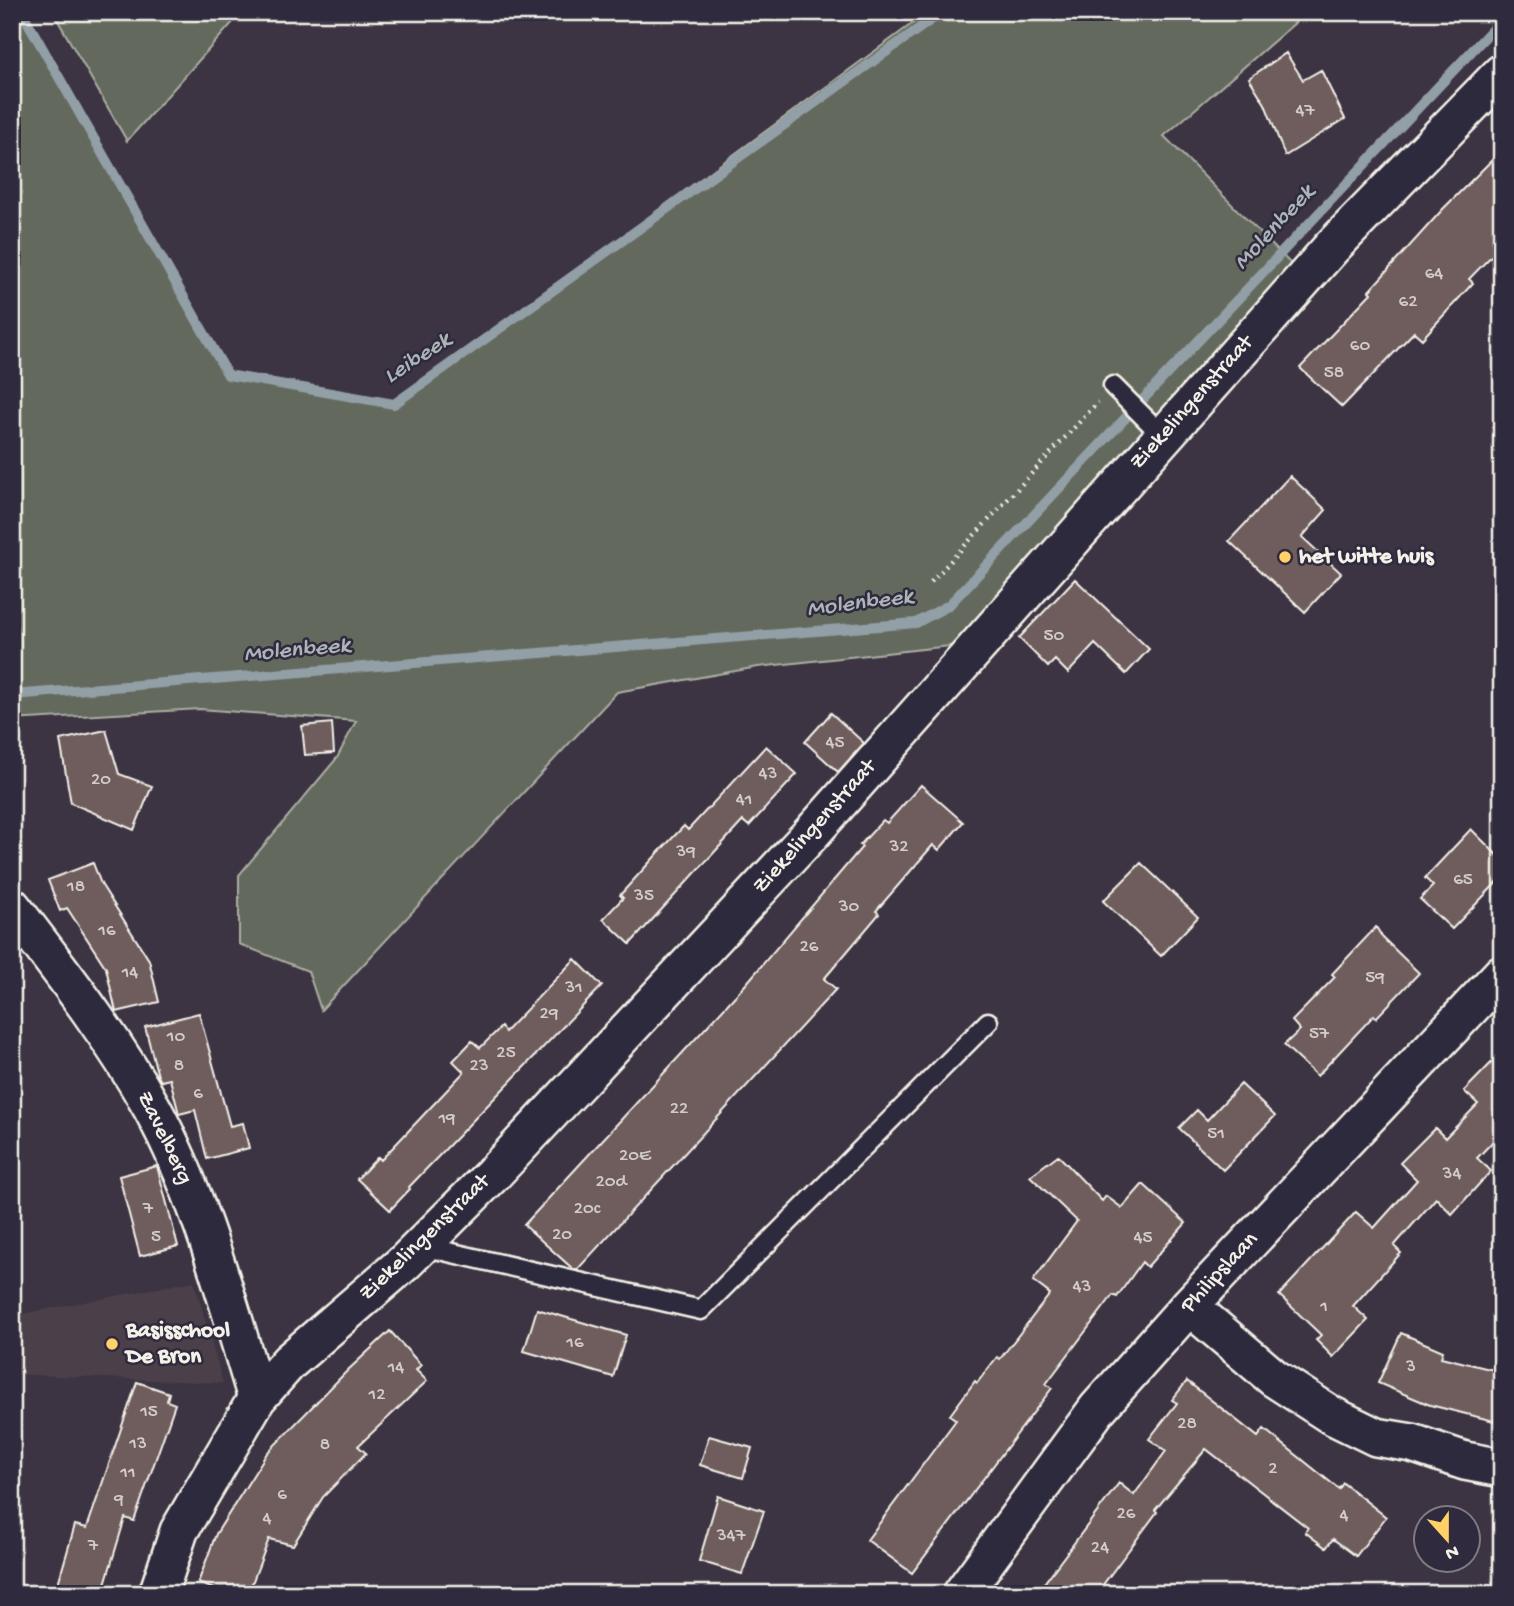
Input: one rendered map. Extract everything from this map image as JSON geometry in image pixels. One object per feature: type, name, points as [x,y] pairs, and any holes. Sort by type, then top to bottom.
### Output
[{"type":"street","name":"Ziekelingenstraat","points":[[158,1594],[179,1531],[257,1398],[289,1362],[422,1246],[502,1164],[809,836],[1332,247],[1502,73]]},
{"type":"street","name":"Zavelberg","points":[[12,907],[101,1024],[153,1109],[188,1186],[257,1398]]},
{"type":"street","name":"Philipslaan","points":[[962,1594],[1098,1408],[1189,1306],[1499,984]]},
{"type":"street","points":[[1189,1306],[1274,1378],[1331,1415],[1376,1437],[1412,1443],[1465,1461],[1502,1468]]},
{"type":"lane","points":[[1113,386],[1163,436]]},
{"type":"lane","points":[[422,1246],[701,1310],[988,1022]]},
{"type":"path","points":[[931,582],[1113,386]]},
{"type":"shaded area","name":"Basisschool De Bron","points":[[12,1250],[22,1314],[194,1281],[223,1383],[12,1374]]},
{"type":"green space","points":[[12,12],[26,12],[228,375],[394,404],[928,12],[1290,12],[1296,22],[1164,136],[1293,266],[959,645],[758,667],[617,692],[321,1010],[308,971],[239,944],[239,875],[337,758],[356,721],[200,709],[12,720]]},
{"type":"green space","points":[[53,12],[242,12],[127,141]]},
{"type":"building","points":[[1286,53],[1303,80],[1321,70],[1345,119],[1285,156],[1265,104],[1249,78]]},
{"type":"building","points":[[1502,150],[1502,245],[1469,279],[1473,283],[1422,339],[1414,332],[1342,407],[1300,368],[1371,293],[1369,291],[1443,209]]},
{"type":"building","name":"het witte huis","points":[[1290,476],[1326,510],[1302,537],[1341,573],[1305,612],[1229,541]]},
{"type":"building","points":[[1075,579],[1149,649],[1126,674],[1095,644],[1068,673],[1055,660],[1048,667],[1019,638]]},
{"type":"building","points":[[831,713],[864,743],[838,772],[805,742]]},
{"type":"building","points":[[332,723],[334,753],[305,755],[302,726]]},
{"type":"building","points":[[106,730],[119,774],[152,786],[134,830],[71,803],[60,740]]},
{"type":"building","points":[[766,746],[797,774],[749,826],[743,821],[630,944],[603,919],[623,898],[620,895],[659,852],[684,826],[688,830]]},
{"type":"building","points":[[921,785],[963,822],[939,850],[933,845],[876,911],[879,914],[824,979],[836,989],[577,1270],[573,1269],[524,1225],[746,984],[862,847],[860,845],[883,820],[887,823]]},
{"type":"building","points":[[1471,829],[1502,860],[1502,877],[1452,929],[1420,899],[1433,886],[1425,878]]},
{"type":"building","points":[[93,863],[101,884],[149,960],[159,1002],[116,1012],[106,968],[67,908],[60,911],[48,880]]},
{"type":"building","points":[[1141,863],[1198,917],[1161,956],[1103,901]]},
{"type":"building","points":[[1376,927],[1383,938],[1419,973],[1376,1018],[1374,1015],[1317,1076],[1284,1045],[1300,1030],[1292,1021],[1335,977],[1332,974]]},
{"type":"building","points":[[575,959],[602,986],[390,1210],[357,1179],[378,1157],[381,1160],[464,1072],[453,1061],[472,1041],[480,1048],[501,1027],[505,1032]]},
{"type":"building","points":[[199,1013],[230,1126],[243,1123],[249,1148],[207,1159],[195,1110],[179,1114],[170,1079],[161,1081],[158,1076],[145,1027]]},
{"type":"building","points":[[1502,1052],[1502,1132],[1477,1158],[1491,1171],[1452,1214],[1436,1198],[1394,1246],[1401,1253],[1353,1306],[1368,1320],[1333,1357],[1316,1340],[1321,1335],[1279,1295],[1356,1212],[1374,1228],[1417,1180],[1400,1163],[1435,1128],[1445,1138],[1478,1104],[1464,1091]]},
{"type":"building","points":[[1241,1084],[1275,1116],[1223,1170],[1179,1128],[1197,1110],[1207,1120]]},
{"type":"building","points":[[1058,1155],[1102,1201],[1106,1196],[1122,1208],[1143,1184],[1186,1223],[1147,1267],[1142,1262],[1117,1297],[1113,1295],[1046,1384],[1052,1388],[912,1573],[867,1540],[956,1420],[950,1415],[975,1381],[977,1383],[997,1357],[1000,1359],[1050,1294],[1033,1281],[1077,1221],[1030,1176]]},
{"type":"building","points":[[157,1166],[178,1246],[140,1256],[119,1176]]},
{"type":"building","points":[[537,1309],[626,1335],[613,1377],[524,1351]]},
{"type":"building","points":[[390,1331],[421,1365],[416,1370],[427,1381],[358,1446],[366,1453],[323,1497],[293,1545],[269,1539],[248,1594],[227,1594],[198,1583],[216,1534],[267,1453]]},
{"type":"building","points":[[1401,1333],[1443,1351],[1441,1357],[1502,1372],[1502,1423],[1430,1405],[1378,1383]]},
{"type":"building","points":[[1187,1381],[1258,1437],[1264,1429],[1339,1489],[1343,1483],[1386,1517],[1356,1556],[1333,1539],[1326,1548],[1305,1532],[1308,1528],[1206,1449],[1155,1510],[1157,1512],[1096,1594],[1036,1594],[1119,1483],[1134,1495],[1166,1451],[1149,1439],[1177,1403],[1172,1400]]},
{"type":"building","points":[[137,1382],[169,1393],[167,1401],[175,1404],[134,1521],[125,1518],[102,1594],[55,1594],[75,1525],[87,1528]]},
{"type":"building","points":[[709,1436],[752,1448],[743,1478],[700,1465]]},
{"type":"building","points":[[718,1496],[764,1511],[742,1574],[699,1561]]},
{"type":"waterway","name":"Leibeek","points":[[22,12],[228,375],[394,404],[942,12]]},
{"type":"waterway","name":"Molenbeek","points":[[12,695],[916,623],[949,605],[1502,19]]},
{"type":"place","name":"het witte huis","points":[[1285,557]]},
{"type":"place","name":"Basisschool De Bron","points":[[112,1344]]}]
